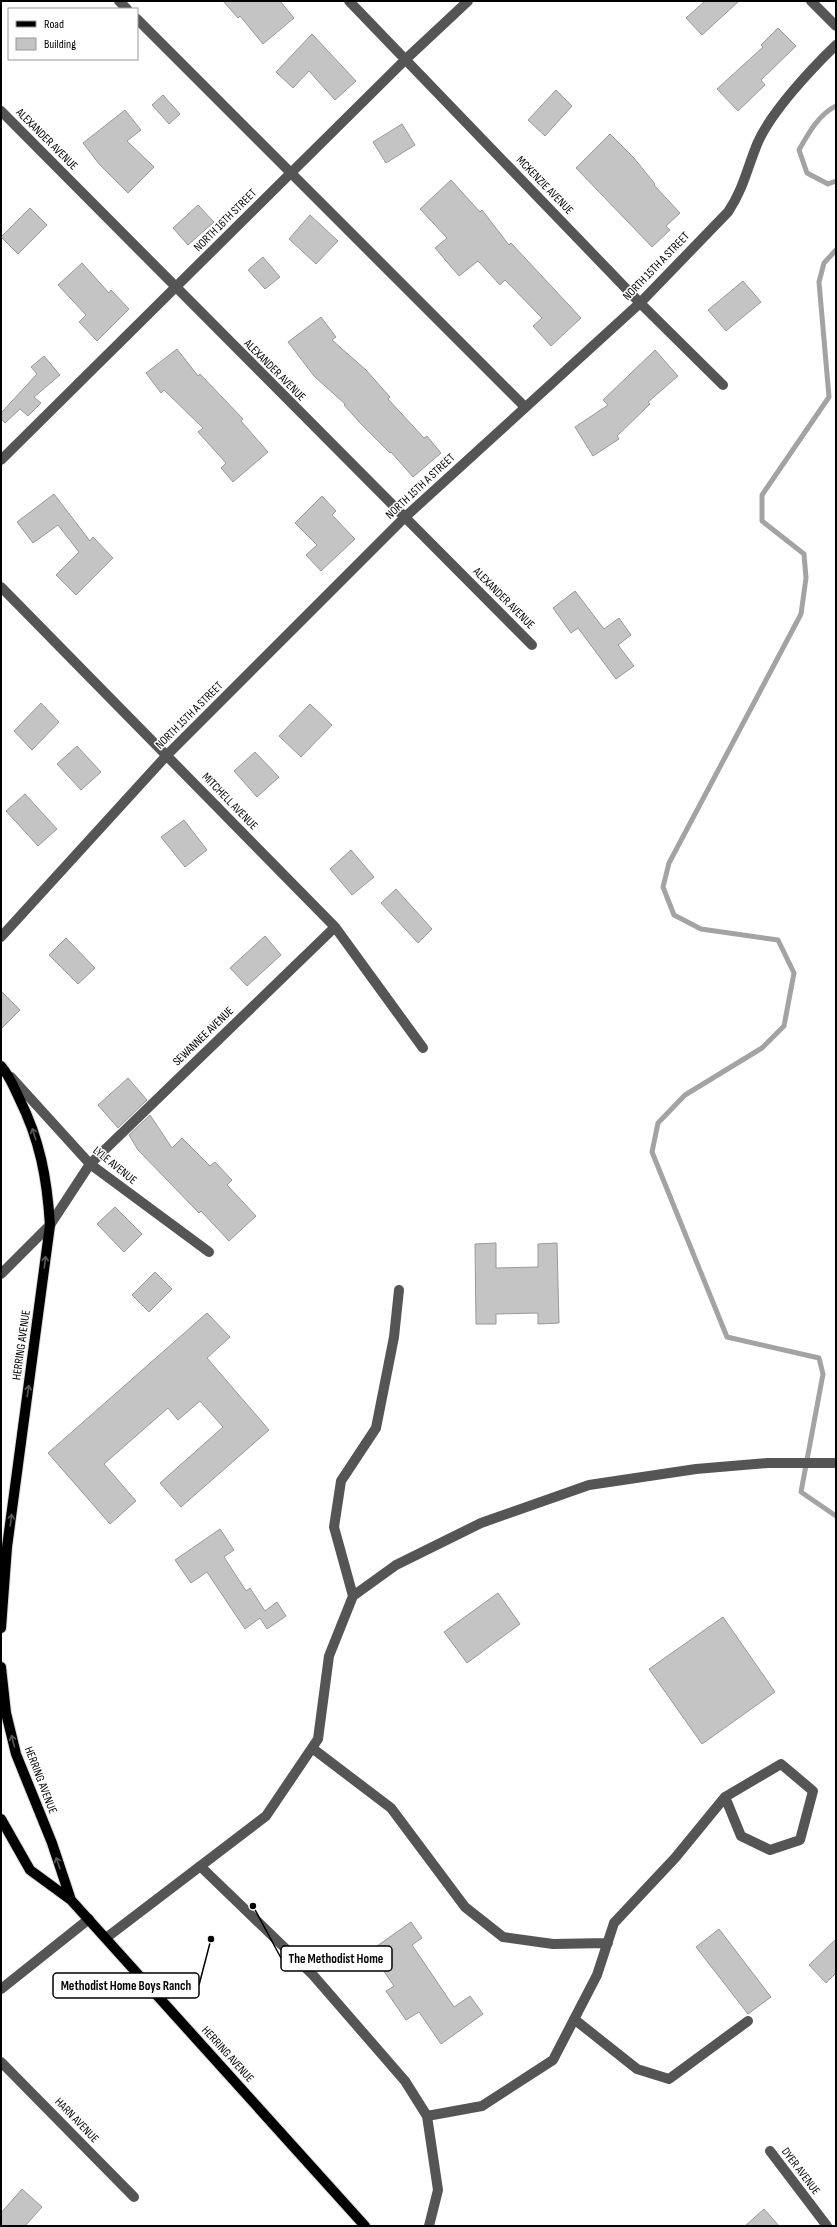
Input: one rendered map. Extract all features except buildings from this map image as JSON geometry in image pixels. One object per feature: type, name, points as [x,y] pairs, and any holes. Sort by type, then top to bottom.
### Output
[{"type":"main road","name":"HERRING AVENUE","points":[[1,1628],[4,1550],[50,1225],[48,1187],[40,1153],[30,1120],[4,1069]]},
{"type":"main road","name":"HERRING AVENUE","points":[[1,1667],[6,1713],[16,1754],[52,1843],[71,1900]]},
{"type":"main road","name":"HERRING AVENUE","points":[[1,1819],[30,1870],[71,1900],[89,1919],[365,2226]]},
{"type":"street","name":"MCKENZIE AVENUE","points":[[349,1],[640,302],[723,384]]},
{"type":"street","name":"NORTH 16TH STREET","points":[[1,460],[406,59],[468,1]]},
{"type":"street","points":[[811,1],[836,26]]},
{"type":"street","points":[[138,20],[290,174],[525,407]]},
{"type":"street","name":"NORTH 15TH A STREET","points":[[1,937],[167,755],[404,518],[640,302],[728,212],[740,194],[758,142],[768,124],[836,45]]},
{"type":"street","name":"ALEXANDER AVENUE","points":[[1,111],[175,288],[532,645]]},
{"type":"street","name":"MITCHELL AVENUE","points":[[1,587],[335,927],[423,1048]]},
{"type":"street","name":"SEWANNEE AVENUE","points":[[1,1274],[50,1225],[90,1164],[335,927]]},
{"type":"street","name":"LYLE AVENUE","points":[[4,1069],[90,1164],[209,1252]]},
{"type":"street","points":[[353,1596],[334,1527],[341,1481],[376,1428],[394,1337],[399,1290]]},
{"type":"street","points":[[106,1938],[266,1816],[318,1739],[329,1656],[353,1596],[396,1565],[481,1523],[589,1485],[696,1469],[768,1464],[836,1462]]},
{"type":"street","points":[[312,1748],[392,1808],[466,1907],[503,1937],[553,1944],[608,1943]]},
{"type":"street","points":[[427,2116],[482,2106],[553,2060],[597,1976],[614,1923],[675,1858],[725,1797],[781,1764],[813,1791],[800,1840],[770,1850],[741,1836],[725,1797]]},
{"type":"street","points":[[200,1866],[313,1975],[405,2081],[427,2116],[438,2190],[429,2226]]},
{"type":"street","points":[[1,1989],[89,1919]]},
{"type":"street","points":[[574,2019],[637,2069],[669,2079],[748,2021]]},
{"type":"street","name":"HARN AVENUE","points":[[1,2062],[134,2197]]},
{"type":"street","name":"DYER AVENUE","points":[[770,2151],[827,2226]]},
{"type":"waterway","points":[[836,106],[819,119],[799,150],[807,173],[828,184],[836,181]]},
{"type":"waterway","points":[[836,250],[824,263],[819,282],[829,397],[762,495],[762,521],[804,554],[806,578],[801,614],[669,863],[663,887],[674,915],[701,929],[778,940],[794,973],[784,1026],[762,1048],[685,1095],[658,1123],[652,1152],[727,1337],[819,1358],[823,1374],[801,1492],[836,1516]]},
{"type":"place","name":"The Methodist Home","points":[[253,1906]]},
{"type":"place","name":"Methodist Home Boys Ranch","points":[[211,1939]]}]
